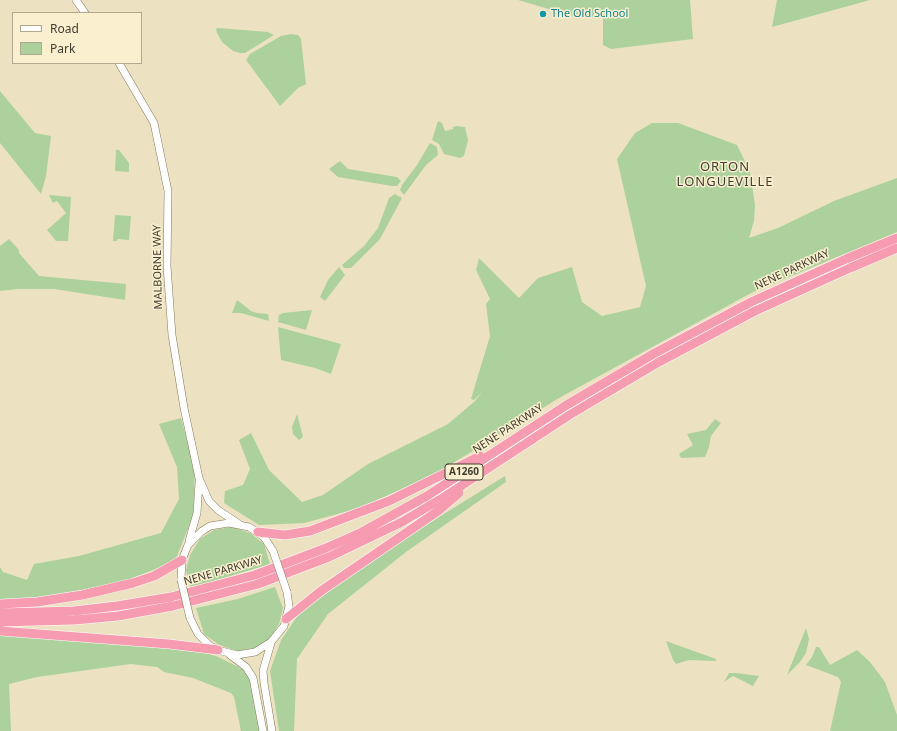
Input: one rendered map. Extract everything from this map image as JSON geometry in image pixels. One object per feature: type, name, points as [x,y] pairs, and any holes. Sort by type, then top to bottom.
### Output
[{"type":"highway","name":"NENE PARKWAY","points":[[0,613],[74,611],[171,597],[255,575],[326,548],[362,532],[426,496],[514,439],[655,353],[751,302],[846,259],[897,238]]},
{"type":"highway","name":"NENE PARKWAY","points":[[0,622],[39,622],[118,616],[181,604],[258,584],[296,571],[366,540],[409,518],[571,414],[659,362],[755,311],[897,248]]},
{"type":"highway","points":[[258,532],[285,535],[298,534],[345,518],[389,501],[514,439]]},
{"type":"highway","points":[[286,620],[321,591],[438,511],[484,471]]},
{"type":"highway","points":[[0,604],[36,602],[82,595],[133,583],[154,576],[182,560]]},
{"type":"highway","points":[[0,631],[169,644],[218,650]]},
{"type":"street","points":[[76,0],[84,12]]},
{"type":"street","name":"MALBORNE WAY","points":[[120,64],[154,123],[168,191],[167,266],[172,335],[183,401],[200,478],[209,501],[223,514],[239,524]]},
{"type":"street","name":"MALBORNE WAY","points":[[188,545],[197,513],[200,478]]},
{"type":"street","points":[[228,654],[237,655],[255,652],[271,642],[280,632],[286,620],[289,606],[287,592],[273,551],[258,532],[239,524],[229,522],[210,526],[202,531],[188,545],[182,560],[181,580],[190,618],[198,634],[210,646],[228,654],[246,667],[253,678],[263,731]]},
{"type":"street","points":[[271,642],[264,671],[264,683],[272,731]]},
{"type":"green space","points":[[518,0],[690,0],[693,39],[611,49],[603,45],[603,16],[576,17]]},
{"type":"green space","points":[[777,0],[870,0],[772,27]]},
{"type":"green space","points":[[216,29],[268,32],[274,35],[245,53],[240,53],[233,51],[222,42],[217,33]]},
{"type":"green space","points":[[291,34],[298,35],[301,39],[306,84],[298,88],[280,106],[246,60],[250,54],[281,36]]},
{"type":"green space","points":[[0,91],[35,133],[51,136],[46,176],[41,194],[0,143]]},
{"type":"green space","points":[[438,121],[442,123],[445,131],[453,129],[453,127],[456,126],[465,127],[468,140],[464,156],[460,158],[444,154],[439,144],[432,140]]},
{"type":"green space","points":[[652,123],[678,123],[737,145],[750,172],[755,205],[754,221],[749,238],[778,228],[834,201],[897,178],[897,232],[753,292],[559,398],[432,476],[356,509],[304,523],[259,525],[224,503],[225,491],[243,485],[250,469],[239,440],[251,433],[269,470],[302,502],[323,495],[368,464],[448,424],[475,401],[482,392],[474,400],[471,399],[490,336],[486,304],[490,299],[476,270],[479,258],[519,298],[538,278],[572,267],[582,302],[602,316],[640,307],[646,286],[617,159],[635,133]]},
{"type":"green space","points":[[430,143],[437,147],[438,155],[426,165],[404,195],[400,190],[402,185],[417,165]]},
{"type":"green space","points":[[116,150],[119,150],[129,163],[129,172],[115,171]]},
{"type":"green space","points":[[340,161],[348,169],[397,177],[401,181],[397,186],[392,186],[338,177],[329,169]]},
{"type":"green space","points":[[395,194],[402,198],[380,239],[351,268],[344,268],[342,265],[364,246],[378,228],[389,198]]},
{"type":"green space","points":[[49,195],[71,197],[68,241],[56,241],[47,230],[66,213],[57,201],[53,203]]},
{"type":"green space","points":[[115,215],[131,216],[129,240],[118,239],[117,241],[113,241]]},
{"type":"green space","points":[[9,239],[39,276],[126,284],[125,300],[54,289],[18,289],[0,291],[0,246]]},
{"type":"green space","points":[[339,267],[345,275],[325,301],[320,297],[328,280]]},
{"type":"green space","points":[[237,300],[251,311],[268,314],[269,321],[241,313],[232,313]]},
{"type":"green space","points":[[312,310],[306,330],[278,322],[279,315],[283,313]]},
{"type":"green space","points":[[278,327],[341,344],[331,374],[315,368],[281,360]]},
{"type":"green space","points":[[297,414],[303,437],[299,440],[293,434],[292,427]]},
{"type":"green space","points":[[181,418],[195,470],[193,516],[175,561],[126,581],[42,598],[0,599],[0,567],[3,572],[27,580],[34,564],[79,556],[161,533],[179,499],[177,467],[159,424]]},
{"type":"green space","points":[[715,419],[721,423],[711,436],[705,457],[681,458],[679,454],[693,445],[687,434],[706,430]]},
{"type":"green space","points":[[505,476],[506,482],[406,552],[328,614],[297,659],[294,731],[279,731],[270,671],[281,640],[301,611],[399,542]]},
{"type":"green space","points":[[232,527],[250,533],[264,544],[270,564],[191,588],[186,570],[190,555],[200,539],[214,530]]},
{"type":"green space","points":[[275,587],[283,608],[279,624],[269,640],[254,648],[237,651],[219,645],[204,634],[196,608],[238,599]]},
{"type":"green space","points":[[806,628],[809,639],[806,653],[800,662],[787,675]]},
{"type":"green space","points":[[0,635],[194,650],[216,656],[245,670],[251,679],[261,731],[241,731],[234,697],[231,693],[193,678],[164,672],[157,667],[131,664],[37,677],[9,684],[11,731],[0,731]]},
{"type":"green space","points":[[666,641],[716,659],[716,661],[689,660],[676,664]]},
{"type":"green space","points":[[816,647],[819,647],[830,665],[857,650],[870,662],[885,682],[897,715],[897,731],[830,731],[841,682],[838,677],[806,665],[812,657]]},
{"type":"green space","points":[[729,673],[759,676],[753,686],[733,676],[724,682]]},
{"type":"place","name":"The Old School","points":[[543,14]]},
{"type":"district","name":"ORTON LONGUEVILLE","points":[[725,174]]}]
